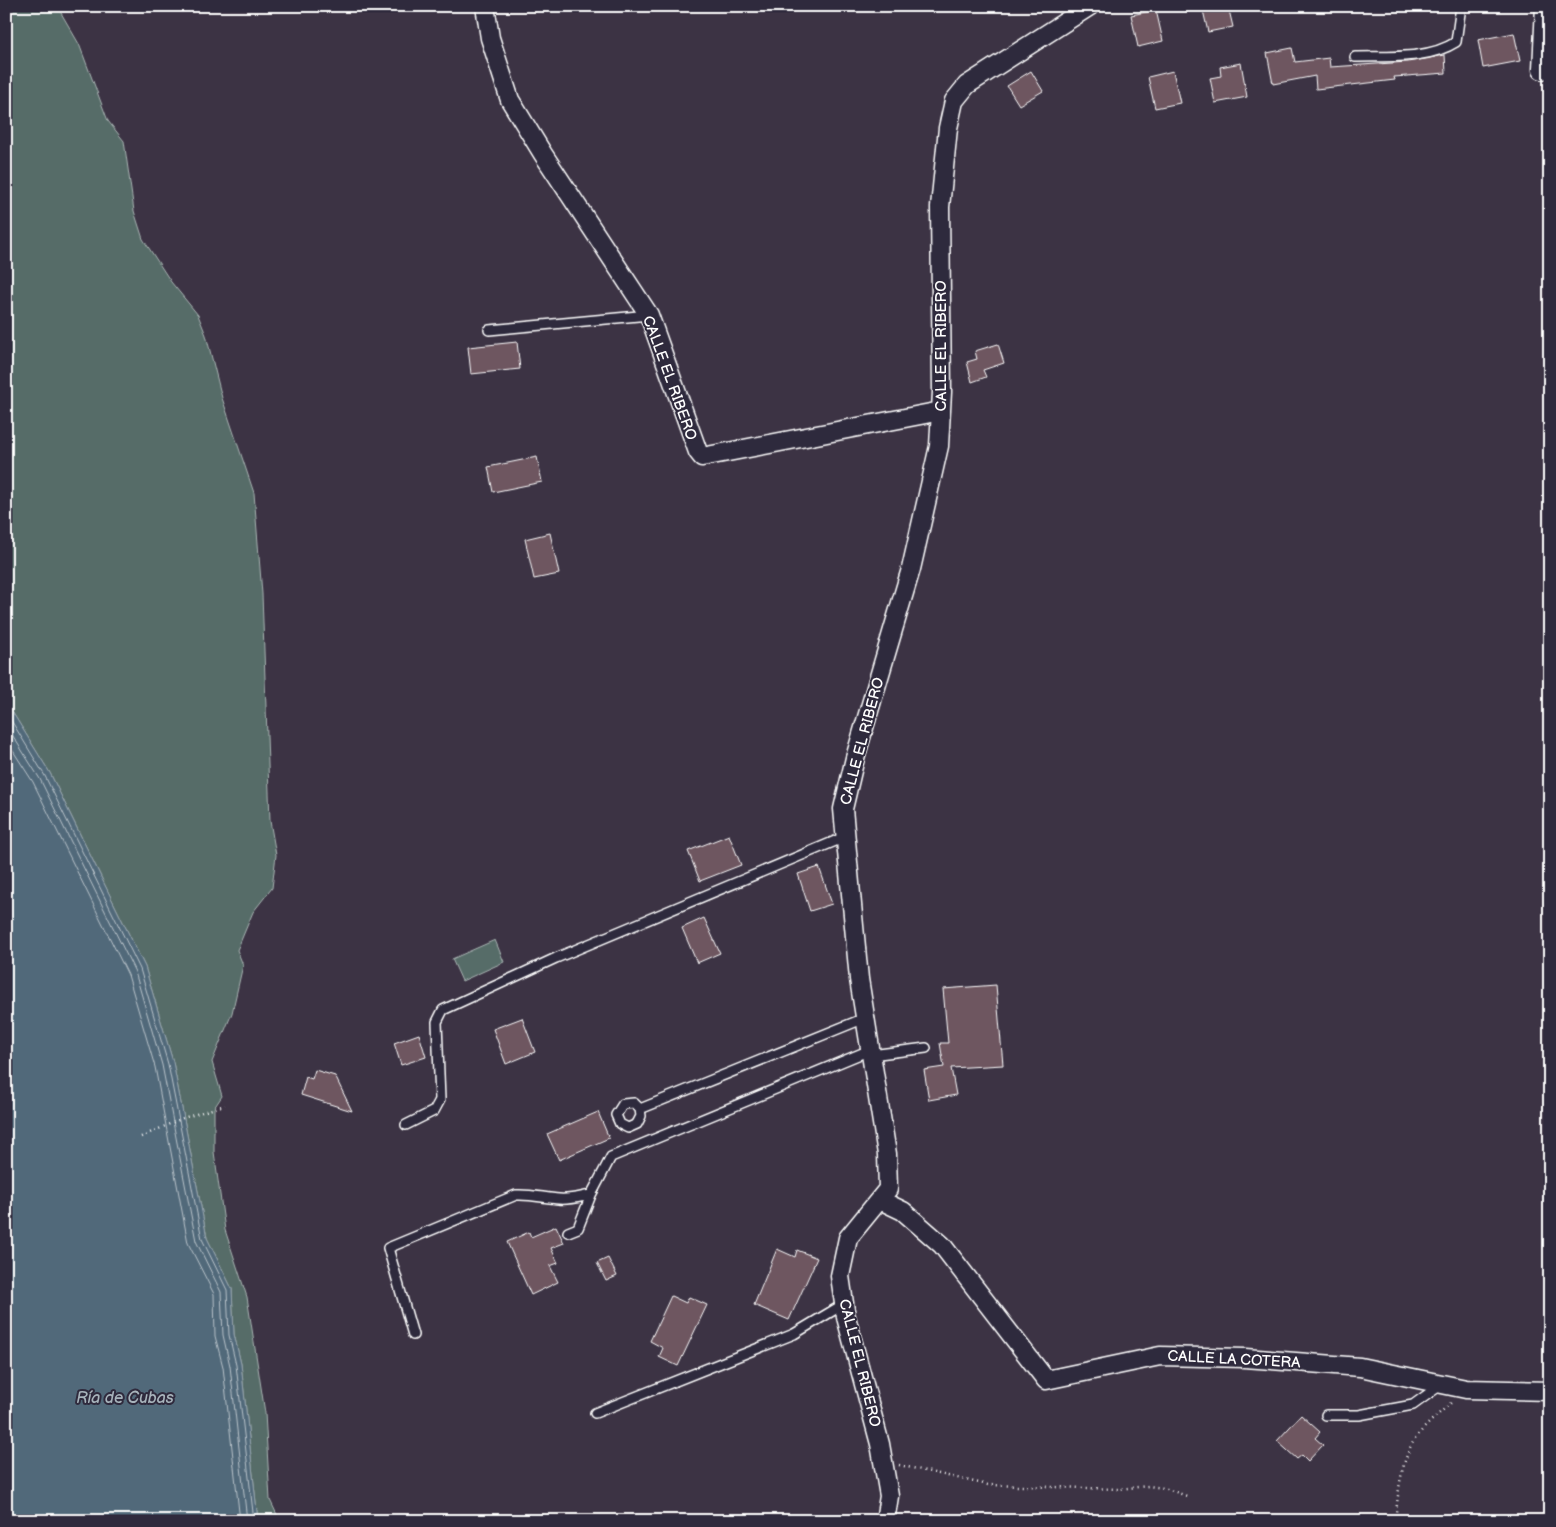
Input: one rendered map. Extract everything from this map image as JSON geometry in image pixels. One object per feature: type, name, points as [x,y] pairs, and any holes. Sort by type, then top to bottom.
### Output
[{"type":"street","name":"CALLE EL RIBERO","points":[[485,6],[490,38],[510,100],[543,154],[649,315],[698,452],[702,457],[941,411]]},
{"type":"street","points":[[1542,70],[1545,6]]},
{"type":"street","name":"CALLE EL RIBERO","points":[[885,1521],[888,1496],[883,1461],[844,1304],[840,1276],[848,1238],[888,1189],[887,1154],[858,979],[843,809],[855,758],[911,569],[940,446],[940,207],[948,128],[954,101],[967,86],[1084,9]]},
{"type":"street","name":"CALLE LA COTERA","points":[[880,1200],[903,1211],[942,1245],[1046,1380],[1160,1356],[1244,1358],[1360,1367],[1466,1389],[1544,1393],[1550,1391]]},
{"type":"lane","points":[[1355,58],[1420,54],[1444,50],[1456,42],[1461,6]]},
{"type":"lane","points":[[489,330],[649,315]]},
{"type":"lane","points":[[406,1125],[434,1111],[440,1100],[437,1022],[443,1010],[556,958],[845,837]]},
{"type":"lane","points":[[640,1109],[865,1018]]},
{"type":"lane","points":[[568,1232],[578,1228],[591,1195],[610,1157],[870,1053],[926,1048]]},
{"type":"lane","points":[[413,1335],[388,1248],[516,1195],[530,1194],[558,1199],[574,1199],[591,1195]]},
{"type":"lane","points":[[595,1413],[794,1334],[844,1304]]},
{"type":"lane","points":[[1326,1415],[1359,1415],[1413,1405],[1442,1384]]},
{"type":"path","points":[[141,1137],[184,1118],[225,1105]]},
{"type":"path","points":[[1395,1521],[1398,1499],[1412,1444],[1429,1423],[1466,1389]]},
{"type":"path","points":[[883,1461],[988,1486],[1119,1490],[1148,1486],[1164,1488],[1187,1496]]},
{"type":"green space","points":[[6,6],[57,6],[79,44],[108,121],[124,141],[134,211],[143,239],[171,282],[198,315],[206,335],[222,398],[254,493],[262,594],[270,821],[276,855],[272,888],[253,912],[237,950],[243,965],[232,1013],[212,1062],[222,1096],[214,1108],[214,1152],[225,1230],[247,1297],[265,1413],[270,1500],[280,1521],[258,1521],[241,1364],[234,1334],[232,1289],[207,1238],[173,1062],[145,967],[50,773],[6,702],[6,681],[12,679],[6,672]]},
{"type":"green space","points":[[495,940],[504,962],[462,981],[452,959]]},
{"type":"water","name":"Ría de Cubas","points":[[6,702],[50,773],[145,967],[173,1062],[207,1238],[232,1289],[234,1334],[241,1364],[258,1521],[6,1521]]},
{"type":"building","points":[[1202,6],[1228,6],[1233,27],[1208,32]]},
{"type":"building","points":[[1156,10],[1163,41],[1138,47],[1131,15]]},
{"type":"building","points":[[1514,33],[1520,61],[1483,68],[1478,40]]},
{"type":"building","points":[[1292,48],[1295,62],[1329,58],[1330,67],[1408,62],[1445,55],[1446,73],[1394,77],[1395,80],[1316,89],[1315,76],[1273,84],[1267,53]]},
{"type":"building","points":[[1241,63],[1247,97],[1215,103],[1210,78],[1221,76],[1220,67]]},
{"type":"building","points":[[1031,71],[1043,91],[1019,105],[1007,86]]},
{"type":"building","points":[[1173,71],[1180,103],[1155,108],[1148,77]]},
{"type":"building","points":[[517,342],[520,369],[471,374],[468,347]]},
{"type":"building","points":[[998,344],[1004,363],[983,370],[986,377],[972,382],[967,362],[977,359],[975,351]]},
{"type":"building","points":[[537,457],[542,482],[493,492],[488,467]]},
{"type":"building","points":[[550,533],[559,574],[534,579],[525,539]]},
{"type":"building","points":[[729,835],[741,865],[700,881],[688,851]]},
{"type":"building","points":[[819,867],[832,904],[810,911],[798,874]]},
{"type":"building","points":[[704,918],[720,953],[697,963],[682,928]]},
{"type":"building","points":[[996,985],[1003,1065],[951,1068],[956,1095],[929,1100],[924,1070],[944,1067],[940,1043],[948,1043],[943,989]]},
{"type":"building","points":[[522,1018],[535,1052],[506,1064],[493,1029]]},
{"type":"building","points":[[419,1034],[426,1057],[401,1065],[394,1043]]},
{"type":"building","points":[[315,1070],[335,1076],[352,1111],[301,1095],[306,1077],[312,1079]]},
{"type":"building","points":[[598,1112],[609,1138],[559,1160],[547,1134]]},
{"type":"building","points":[[556,1226],[564,1243],[551,1248],[558,1263],[550,1266],[558,1282],[531,1295],[507,1242],[529,1232],[531,1237]]},
{"type":"building","points":[[777,1249],[795,1257],[797,1250],[817,1258],[789,1320],[754,1305]]},
{"type":"building","points":[[608,1258],[617,1276],[606,1281],[597,1263]]},
{"type":"building","points":[[671,1296],[686,1303],[689,1297],[707,1305],[678,1366],[659,1357],[663,1348],[650,1341]]},
{"type":"building","points":[[1301,1415],[1320,1432],[1315,1438],[1323,1445],[1308,1461],[1302,1455],[1297,1459],[1277,1441]]},
{"type":"waterway","points":[[1547,871],[1550,859]]}]
